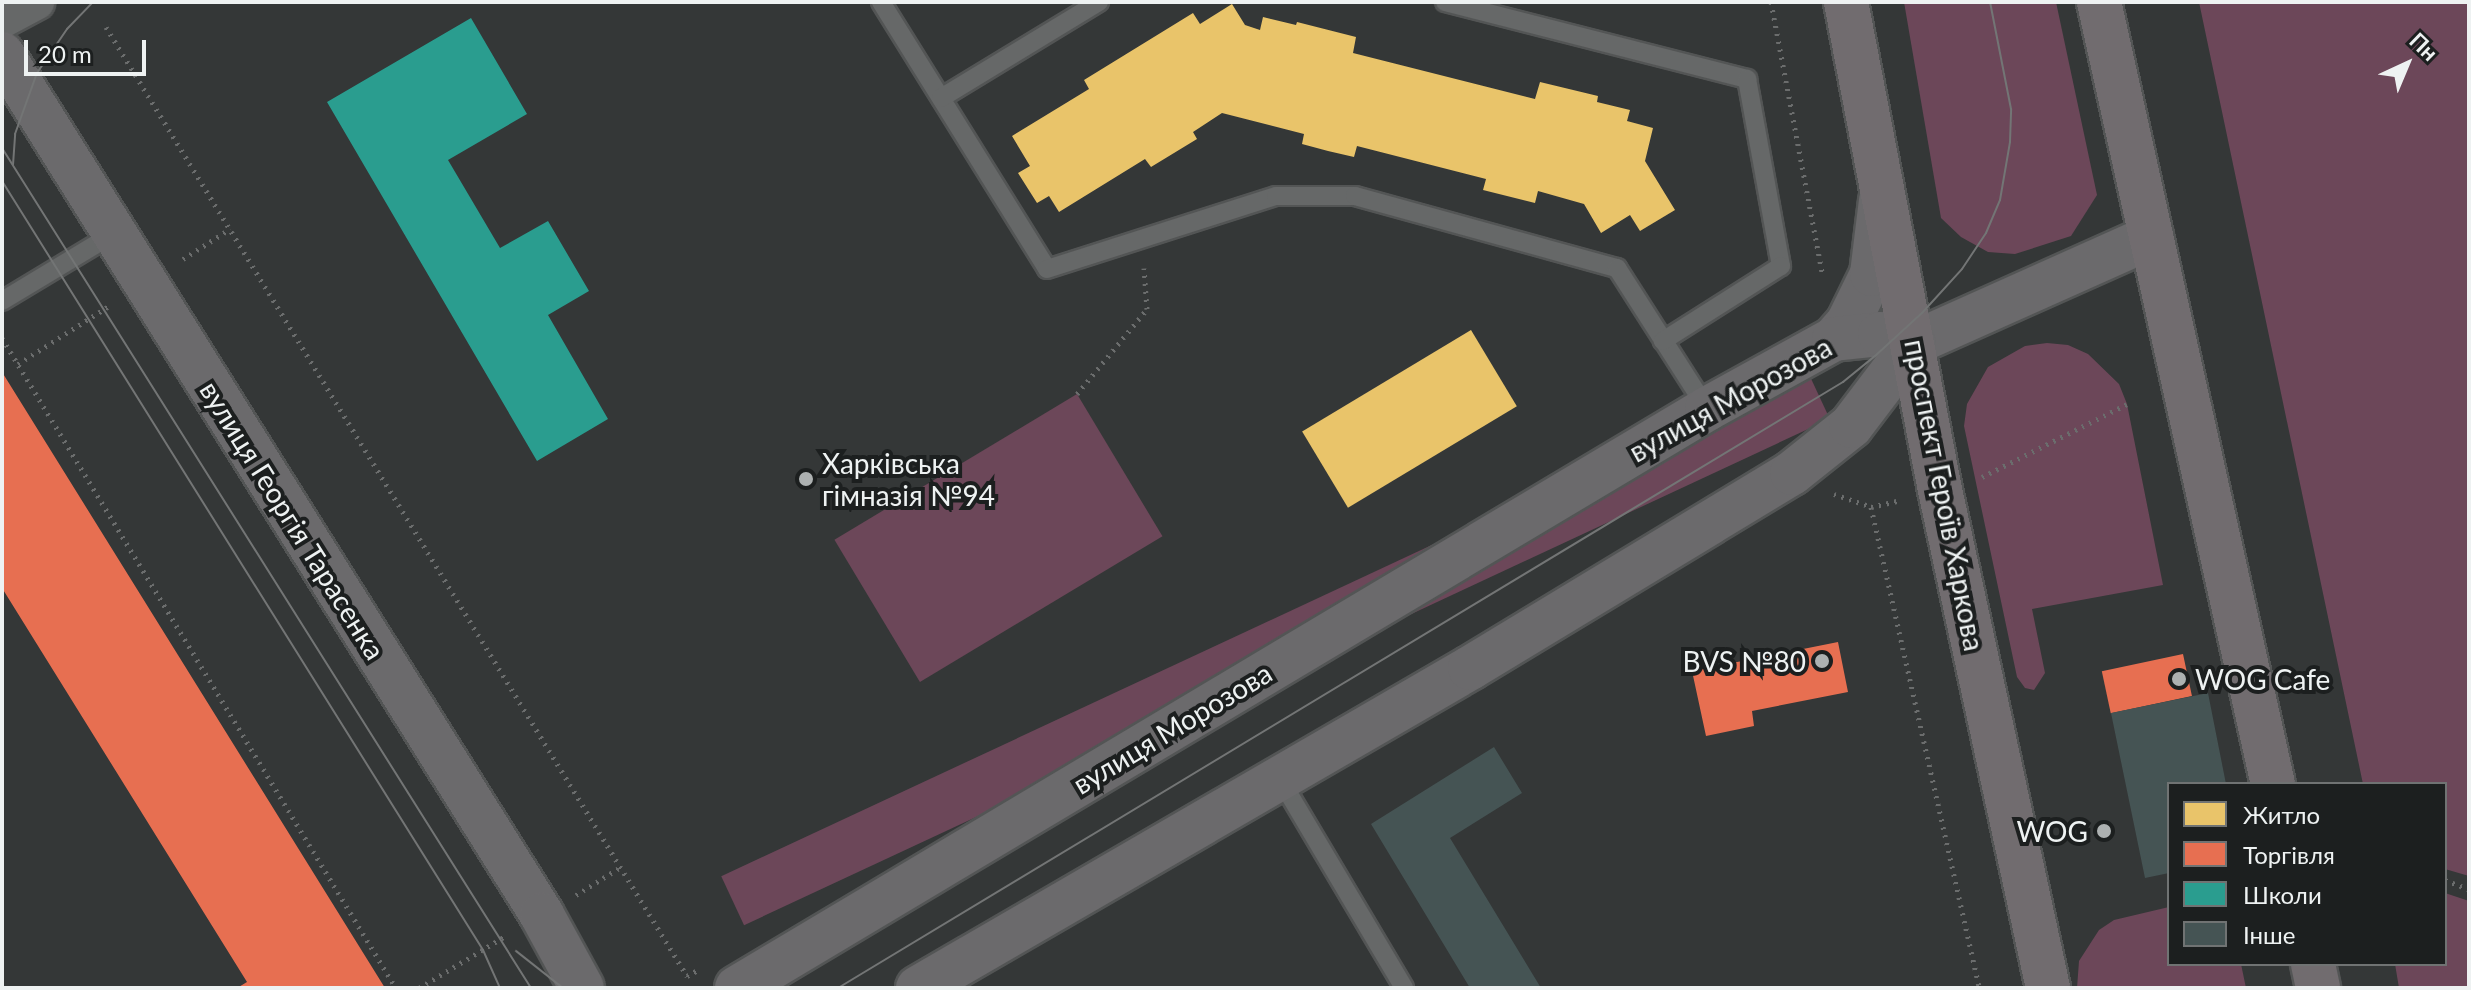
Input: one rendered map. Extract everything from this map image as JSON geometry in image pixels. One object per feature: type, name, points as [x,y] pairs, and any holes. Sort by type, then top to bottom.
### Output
[{"type":"main road","name":"проспект Героїв Харкова","points":[[1846,2],[1940,490],[2048,988]]},
{"type":"main road","points":[[2099,2],[2273,782]]},
{"type":"main road","name":"вулиця Георгія Тарасенка","points":[[2,54],[542,915],[582,988]]},
{"type":"main road","points":[[1834,339],[1848,323],[1872,274],[1882,191]]},
{"type":"main road","points":[[918,988],[1470,668],[1814,459],[1851,426],[1914,343],[2151,237]]},
{"type":"main road","name":"вулиця Морозова","points":[[737,988],[1707,409],[1834,339],[1880,334],[1914,343]]},
{"type":"main road","points":[[2313,966],[2318,988]]},
{"type":"street","points":[[2,21],[37,2]]},
{"type":"lane","points":[[881,2],[1047,269],[1276,196],[1355,196],[1617,268],[1707,409]]},
{"type":"lane","points":[[941,98],[1099,2]]},
{"type":"lane","points":[[1445,2],[1747,79],[1781,266],[1663,341]]},
{"type":"lane","points":[[2,301],[113,234]]},
{"type":"lane","points":[[1280,779],[1404,988]]},
{"type":"path","points":[[1771,2],[1823,280]]},
{"type":"path","points":[[106,27],[687,976]]},
{"type":"path","points":[[183,259],[230,229]]},
{"type":"path","points":[[1077,394],[1147,309],[1142,239]]},
{"type":"path","points":[[18,364],[114,303]]},
{"type":"path","points":[[2,338],[396,988]]},
{"type":"path","points":[[1977,480],[2127,404]]},
{"type":"path","points":[[1903,499],[1871,507],[1979,988]]},
{"type":"path","points":[[575,895],[621,867]]},
{"type":"path","points":[[2447,881],[2469,889]]},
{"type":"path","points":[[419,988],[512,932]]},
{"type":"shaded area","points":[[1904,2],[2056,2],[2097,195],[2071,236],[2015,254],[1988,252],[1961,237],[1941,218]]},
{"type":"shaded area","points":[[2199,2],[2469,2],[2469,876],[2447,870],[2447,782],[2363,782]]},
{"type":"shaded area","points":[[2047,343],[2068,345],[2088,354],[2119,384],[2127,404],[2163,585],[2032,609],[2045,673],[2034,690],[2025,688],[2017,677],[1964,426],[1967,404],[1988,367],[2025,346]]},
{"type":"shaded area","points":[[1807,370],[1830,419],[744,925],[721,876]]},
{"type":"shaded area","points":[[1077,394],[1162,536],[920,682],[834,540]]},
{"type":"shaded area","points":[[2447,894],[2469,901],[2469,988],[2399,988],[2395,966],[2447,966]]},
{"type":"shaded area","points":[[2167,907],[2167,966],[2241,966],[2246,988],[2077,988],[2079,961],[2099,930],[2114,920]]},
{"type":"building: Житло","points":[[1232,4],[1245,25],[1260,30],[1263,17],[1296,25],[1297,22],[1356,37],[1353,53],[1535,99],[1540,82],[1598,96],[1597,102],[1630,110],[1627,121],[1653,128],[1645,161],[1675,210],[1640,231],[1630,215],[1601,233],[1584,204],[1538,191],[1535,203],[1483,190],[1486,179],[1357,146],[1354,157],[1328,151],[1302,144],[1304,134],[1222,113],[1193,132],[1197,139],[1151,167],[1145,159],[1059,212],[1049,196],[1037,203],[1018,173],[1030,166],[1012,136],[1089,89],[1084,80],[1193,13],[1200,24]]},
{"type":"building: Житло","points":[[1471,330],[1517,406],[1348,508],[1302,431]]},
{"type":"building: Торгівля","points":[[2,372],[385,988],[237,988],[247,982],[2,588]]},
{"type":"building: Торгівля","points":[[1838,642],[1848,692],[1752,711],[1754,726],[1706,736],[1692,671]]},
{"type":"building: Торгівля","points":[[2183,654],[2192,696],[2111,713],[2102,671]]},
{"type":"building: Школи","points":[[471,18],[527,114],[448,160],[500,248],[548,221],[589,291],[548,315],[608,419],[537,461],[327,102]]},
{"type":"building: Інше","points":[[2208,693],[2226,782],[2167,782],[2167,873],[2145,878],[2111,713]]},
{"type":"building: Інше","points":[[1494,747],[1522,793],[1450,838],[1541,988],[1470,988],[1371,824]]},
{"type":"tram line","points":[[13,165],[15,134],[37,73],[67,29],[93,2]]},
{"type":"tram line","points":[[838,988],[1843,382],[1875,356],[1922,313],[1962,269],[1986,233],[2000,200],[2010,142],[2011,109],[1990,2]]},
{"type":"tram line","points":[[2,148],[531,988]]},
{"type":"tram line","points":[[2,181],[483,950],[500,988]]},
{"type":"tram line","points":[[516,951],[563,988]]},
{"type":"place","name":"Харківська гімназія №94","points":[[806,479]]},
{"type":"place","name":"BVS №80","points":[[1822,661]]},
{"type":"place","name":"WOG Cafe","points":[[2179,679]]},
{"type":"place","name":"WOG","points":[[2104,831]]}]
